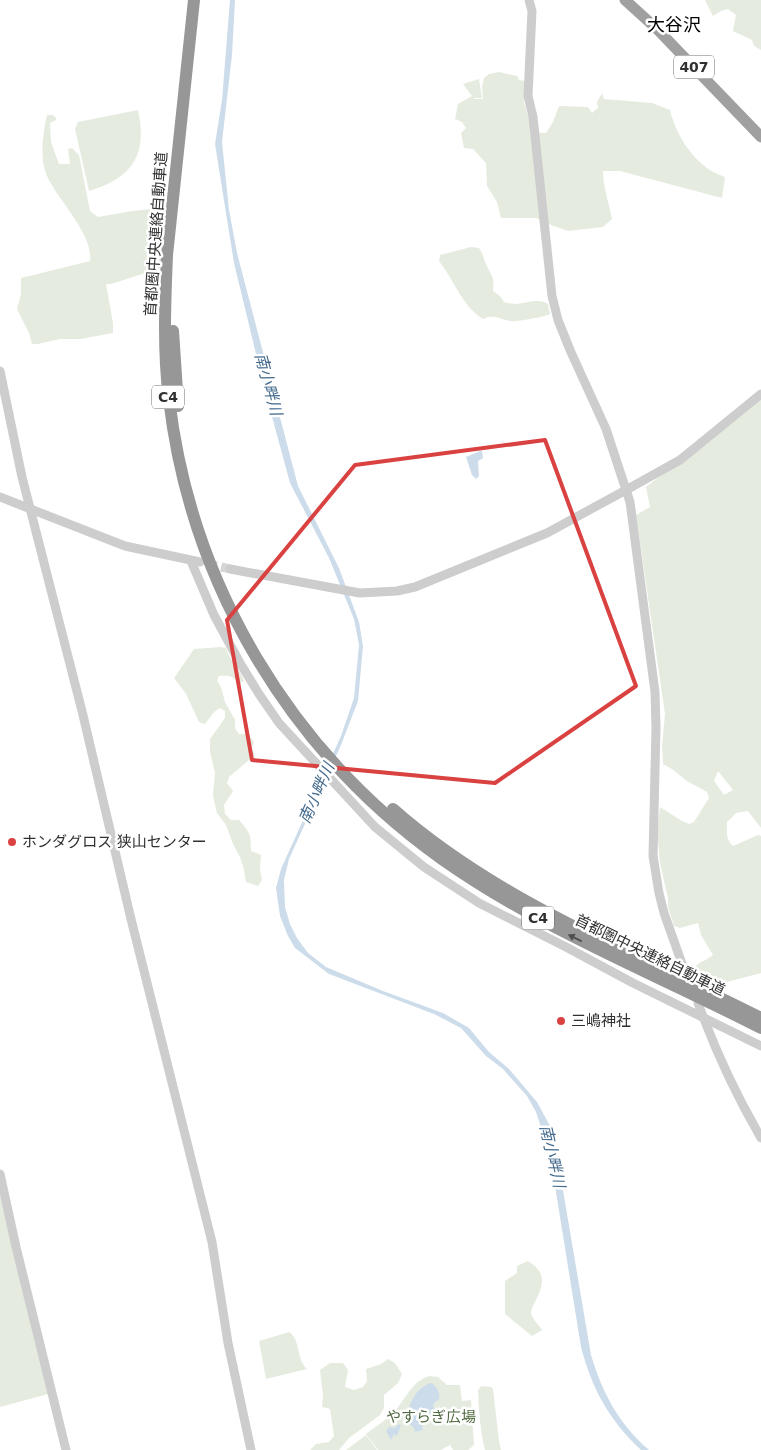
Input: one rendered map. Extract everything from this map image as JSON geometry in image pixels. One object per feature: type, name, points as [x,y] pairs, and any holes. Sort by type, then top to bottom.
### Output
[{"type":"highway","name":"首都圏中央連絡自動車道","points":[[194,0],[166,281],[168,398],[174,436],[196,524],[221,591],[242,632],[265,673],[293,714],[403,829],[443,860],[566,934],[761,1028]]},
{"type":"highway","name":"首都圏中央連絡自動車道","points":[[202,0],[176,255],[173,331],[177,398],[182,434],[204,522],[229,588],[270,665],[329,752]]},
{"type":"highway","name":"407","points":[[625,0],[657,29],[761,137]]},
{"type":"highway","name":"首都圏中央連絡自動車道","points":[[341,765],[438,845],[481,873],[564,920],[761,1018]]},
{"type":"street","points":[[529,0],[532,12],[528,96],[533,117],[552,296],[565,339],[606,429],[630,502],[655,692],[653,856],[664,913],[686,975]]},
{"type":"street","points":[[0,371],[31,509],[212,1242],[228,1343],[251,1450]]},
{"type":"street","points":[[230,569],[360,593],[397,591],[416,587],[533,540],[680,460],[761,394]]},
{"type":"street","points":[[0,497],[125,546],[195,561],[214,615],[240,663],[279,724],[374,827],[442,880],[494,910],[761,1046]]},
{"type":"street","points":[[698,1003],[742,1107],[761,1138]]},
{"type":"street","points":[[0,1174],[66,1450]]},
{"type":"highlighted area","points":[[545,440],[636,686],[495,783],[252,760],[227,620],[355,465]]},
{"type":"green space","points":[[705,0],[761,0],[761,50],[754,46],[752,40],[733,31],[736,15],[728,9],[713,16]]},
{"type":"green space","points":[[499,72],[517,76],[519,80],[525,81],[524,103],[533,132],[546,133],[553,122],[559,106],[588,107],[592,113],[598,108],[597,102],[602,93],[604,99],[652,103],[670,110],[676,127],[690,151],[703,165],[725,177],[722,198],[620,171],[603,171],[612,219],[603,227],[568,231],[536,218],[501,218],[497,202],[487,186],[486,163],[473,149],[464,148],[461,133],[466,128],[462,122],[455,119],[458,104],[472,96],[463,84],[479,79],[482,98],[474,98],[483,99],[482,87],[484,78],[489,74]]},
{"type":"green space","points":[[138,110],[141,140],[133,162],[126,172],[116,179],[104,186],[89,191],[75,129],[78,122]]},
{"type":"green space","points":[[47,115],[53,115],[56,118],[56,120],[50,123],[51,142],[59,164],[70,164],[68,149],[72,148],[79,155],[90,211],[98,217],[162,208],[161,268],[106,284],[113,333],[80,339],[60,339],[32,344],[29,333],[17,309],[21,294],[21,278],[90,261],[90,251],[81,229],[47,176],[42,146]]},
{"type":"green space","points":[[471,247],[479,248],[493,279],[493,291],[504,302],[516,304],[544,302],[548,304],[550,314],[537,318],[510,321],[493,317],[483,319],[476,314],[464,300],[439,261],[440,255]]},
{"type":"green space","points":[[761,398],[761,828],[748,811],[736,813],[727,822],[727,832],[733,846],[758,835],[761,836],[761,973],[727,982],[717,989],[693,978],[697,965],[713,955],[701,935],[698,923],[680,928],[674,926],[668,907],[668,898],[660,863],[657,830],[660,807],[689,824],[694,822],[709,798],[707,792],[663,764],[662,746],[665,714],[636,515],[650,507],[646,487]],"holes":[[[718,771],[733,790],[724,795],[714,781]]]},
{"type":"green space","points":[[226,648],[244,681],[240,683],[232,677],[219,676],[217,681],[221,687],[225,702],[235,720],[235,728],[239,734],[246,734],[253,740],[254,743],[251,748],[255,755],[229,777],[227,783],[233,791],[224,805],[225,814],[231,820],[239,820],[243,824],[249,834],[251,851],[261,855],[260,870],[262,880],[258,886],[246,882],[240,857],[226,825],[217,813],[213,796],[215,773],[210,752],[210,739],[225,718],[225,711],[220,708],[214,712],[205,724],[199,722],[186,694],[174,678],[194,649]]},
{"type":"green space","points":[[0,1195],[48,1394],[0,1407]]},
{"type":"green space","points":[[528,1261],[538,1270],[542,1279],[542,1284],[531,1313],[542,1330],[532,1336],[505,1314],[505,1281],[517,1273],[517,1266]]},
{"type":"green space","points":[[289,1332],[293,1335],[301,1360],[307,1369],[266,1379],[259,1341]]},
{"type":"green space","points":[[388,1359],[395,1363],[402,1374],[398,1383],[384,1395],[384,1408],[380,1415],[349,1438],[339,1450],[310,1450],[316,1444],[329,1442],[334,1436],[330,1409],[322,1407],[323,1395],[320,1370],[330,1363],[343,1363],[348,1370],[345,1387],[354,1390],[363,1387],[367,1381],[366,1369],[381,1364]]},
{"type":"green space","name":"やすらぎ広場","points":[[429,1376],[438,1377],[447,1385],[460,1385],[462,1401],[471,1400],[474,1445],[468,1450],[453,1450],[450,1445],[441,1450],[378,1450],[366,1434],[394,1412],[418,1382]]},
{"type":"green space","points":[[481,1386],[493,1389],[501,1450],[485,1450],[478,1390]]},
{"type":"green space","points":[[366,1435],[377,1450],[346,1450]]},
{"type":"water","name":"南小畔川","points":[[230,0],[235,0],[232,55],[222,142],[229,210],[237,253],[298,486],[339,568],[359,622],[363,646],[358,701],[341,745],[289,859],[284,880],[285,907],[297,938],[308,953],[326,967],[443,1013],[469,1028],[489,1052],[509,1069],[537,1102],[550,1126],[558,1161],[591,1355],[606,1395],[613,1407],[638,1440],[649,1450],[641,1450],[611,1415],[596,1390],[585,1362],[550,1155],[536,1112],[527,1096],[503,1069],[486,1056],[461,1028],[434,1014],[329,974],[295,948],[280,916],[276,888],[281,869],[341,736],[354,698],[359,645],[354,619],[329,558],[290,483],[265,391],[234,263],[215,144],[222,100]]},
{"type":"water","points":[[482,451],[483,458],[478,461],[479,476],[476,479],[472,475],[466,457]]},
{"type":"water","points":[[431,1383],[437,1388],[439,1393],[439,1400],[433,1405],[437,1415],[432,1418],[427,1413],[422,1414],[418,1422],[422,1425],[423,1430],[415,1432],[414,1428],[406,1421],[408,1410],[420,1389]]},
{"type":"water","points":[[399,1424],[401,1425],[397,1436],[394,1434],[391,1440],[386,1431],[389,1427],[394,1428]]},
{"type":"tunnel","points":[[208,564],[230,569]]},
{"type":"place","name":"ホンダグロス 狭山センター","points":[[12,842]]},
{"type":"place","name":"三嶋神社","points":[[561,1021]]},
{"type":"district","name":"大谷沢","points":[[674,25]]}]
